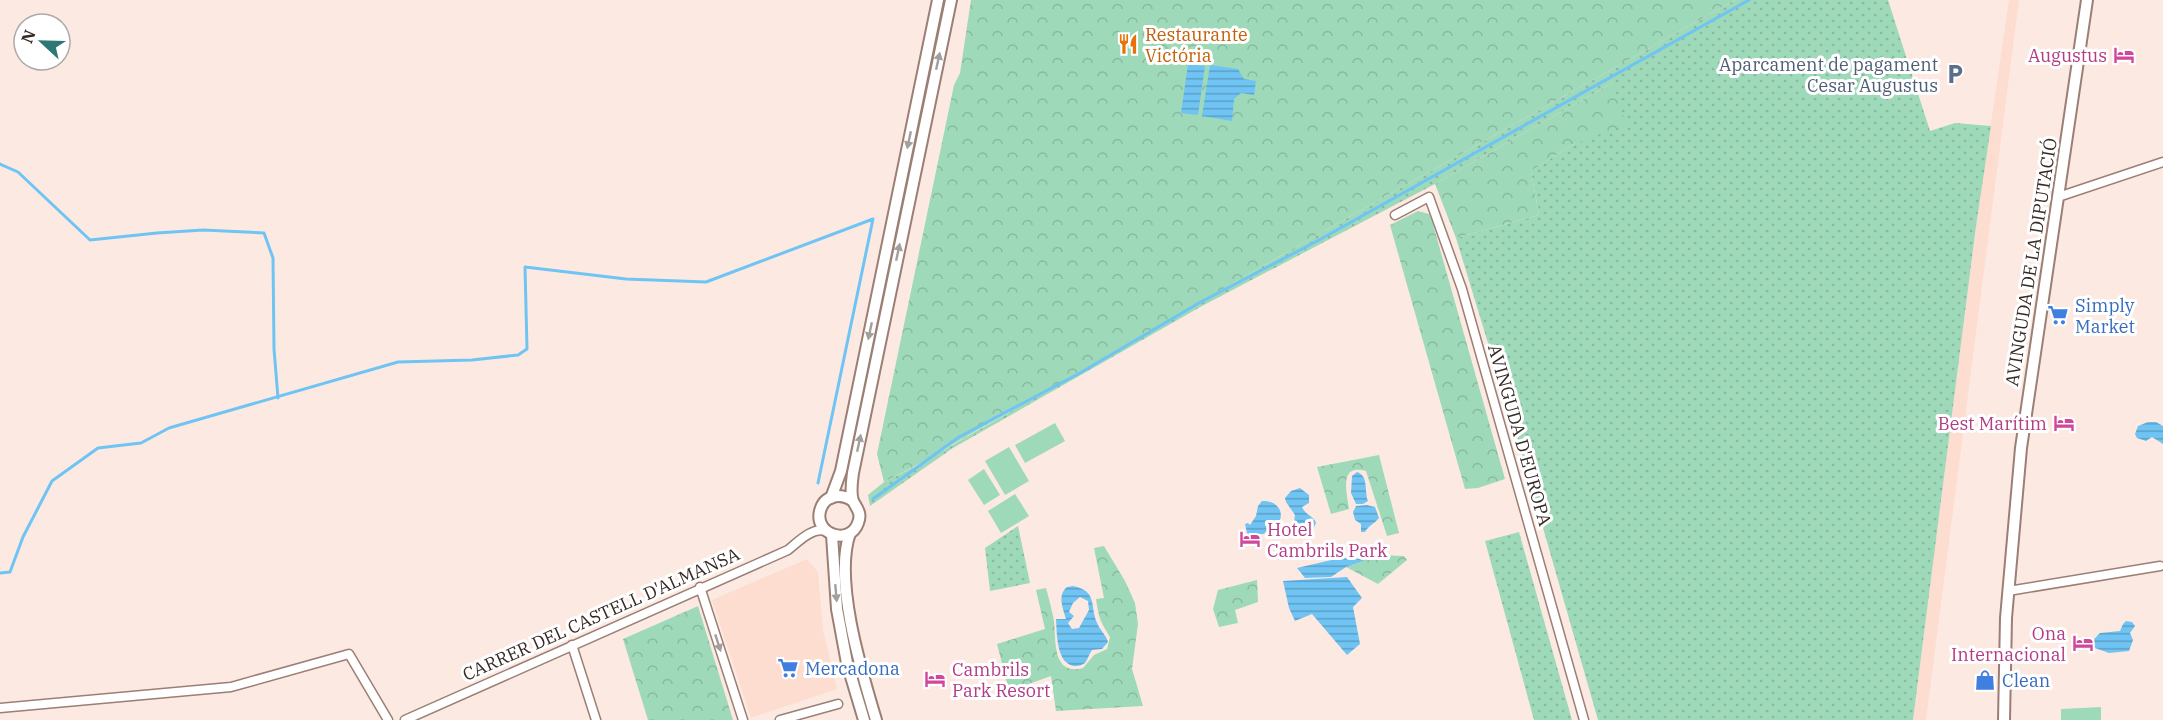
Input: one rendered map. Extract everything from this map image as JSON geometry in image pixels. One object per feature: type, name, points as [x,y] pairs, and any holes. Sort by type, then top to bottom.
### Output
[{"type":"street","points":[[831,498],[841,471],[938,0]]},
{"type":"street","points":[[829,533],[842,536],[850,533],[857,526],[860,518],[853,501],[852,473],[951,0]]},
{"type":"street","name":"AVINGUDA DE LA DIPUTACIÓ","points":[[2002,720],[2008,591],[2025,411],[2087,0]]},
{"type":"street","points":[[2058,197],[2163,162]]},
{"type":"street","name":"AVINGUDA D'EUROPA","points":[[1395,214],[1430,197],[1465,300],[1584,720]]},
{"type":"street","points":[[853,501],[840,496],[831,498],[824,503],[820,511],[820,520],[829,533],[838,618],[847,663],[864,720]]},
{"type":"street","name":"CARRER DEL CASTELL D'ALMANSA","points":[[805,537],[820,511]]},
{"type":"street","name":"CARRER DEL CASTELL D'ALMANSA","points":[[407,719],[700,587],[788,550],[820,529],[829,533]]},
{"type":"street","points":[[850,533],[845,554],[849,608],[858,659],[876,720]]},
{"type":"street","points":[[2008,591],[2160,566]]},
{"type":"street","points":[[700,587],[743,720]]},
{"type":"street","points":[[572,645],[596,720]]},
{"type":"street","points":[[0,708],[231,687],[349,654],[388,720]]},
{"type":"street","points":[[780,720],[838,704]]},
{"type":"shaded area","points":[[2009,0],[2019,0],[1926,720],[1913,720],[1976,226]]},
{"type":"shaded area","name":"Mercadona","points":[[807,559],[818,572],[823,630],[837,689],[751,718],[712,600]]},
{"type":"green space","points":[[971,0],[1735,0],[884,482],[877,454],[954,85],[960,73]]},
{"type":"green space","points":[[1735,0],[1888,0],[1930,131],[1955,123],[1991,126],[1976,226],[1913,720],[1598,720],[1523,458],[1456,238],[1539,215],[1531,171],[1572,145],[1595,135],[1612,83],[1435,184],[1202,306],[953,448],[870,506],[868,495],[884,482],[916,466],[1301,244]]},
{"type":"green space","points":[[1612,83],[1626,124],[1572,145],[1531,171],[1539,215],[1456,238],[1435,184]]},
{"type":"green space","points":[[1418,211],[1429,214],[1432,221],[1505,479],[1478,488],[1465,489],[1390,225]]},
{"type":"green space","points":[[1055,423],[1065,441],[1025,463],[1015,445]]},
{"type":"green space","points":[[1009,447],[1029,481],[1005,495],[985,461]]},
{"type":"green space","points":[[1379,455],[1399,533],[1387,536],[1366,471],[1351,471],[1346,481],[1349,509],[1331,514],[1317,467]]},
{"type":"green space","points":[[984,469],[1000,495],[984,505],[968,480]]},
{"type":"green space","points":[[1015,494],[1029,516],[1001,533],[988,511]]},
{"type":"green space","points":[[1018,526],[1030,583],[990,591],[985,548]]},
{"type":"green space","points":[[1519,532],[1572,720],[1534,720],[1485,541]]},
{"type":"green space","points":[[1104,546],[1135,603],[1138,624],[1132,669],[1143,706],[1056,711],[1051,676],[1009,691],[997,644],[1045,629],[1036,590],[1046,588],[1054,621],[1058,655],[1066,667],[1083,668],[1094,655],[1107,649],[1110,637],[1100,619],[1096,599],[1104,598],[1094,548]]},
{"type":"green space","points":[[1375,555],[1404,556],[1407,560],[1378,584],[1346,567]]},
{"type":"green space","points":[[1257,580],[1258,602],[1235,610],[1238,623],[1219,627],[1213,609],[1218,590]]},
{"type":"green space","points":[[698,606],[733,720],[648,720],[623,639]]},
{"type":"green space","points":[[2101,707],[2101,720],[2061,720],[2061,709]]},
{"type":"water","points":[[1188,64],[1205,66],[1198,115],[1181,113]]},
{"type":"water","points":[[1210,65],[1238,69],[1244,79],[1256,81],[1254,95],[1241,93],[1234,99],[1232,121],[1202,116]]},
{"type":"water","points":[[2156,422],[2163,426],[2163,444],[2152,437],[2146,441],[2137,438],[2135,434],[2138,426]]},
{"type":"water","points":[[1357,472],[1361,474],[1366,484],[1368,501],[1363,504],[1356,504],[1351,493],[1352,476]]},
{"type":"water","points":[[1300,488],[1309,495],[1309,503],[1302,507],[1316,523],[1313,529],[1310,526],[1306,528],[1302,524],[1298,529],[1293,528],[1295,515],[1285,498],[1291,491]]},
{"type":"water","points":[[1262,501],[1270,502],[1279,508],[1280,520],[1272,524],[1264,534],[1253,537],[1247,533],[1245,524],[1250,525]]},
{"type":"water","points":[[1356,506],[1375,507],[1379,518],[1365,532],[1361,532],[1361,524],[1355,520],[1353,512]]},
{"type":"water","points":[[1340,558],[1368,559],[1346,567],[1331,577],[1305,578],[1297,568]]},
{"type":"water","points":[[1347,577],[1362,598],[1353,607],[1360,644],[1347,655],[1312,614],[1295,621],[1289,608],[1283,581]]},
{"type":"water","points":[[1067,587],[1081,588],[1090,596],[1095,619],[1108,642],[1102,649],[1092,650],[1085,663],[1078,666],[1069,665],[1065,661],[1057,640],[1056,619],[1066,619],[1061,598]],"holes":[[[1080,597],[1088,601],[1089,610],[1079,628],[1072,629],[1068,623],[1074,616],[1069,612],[1073,603]]]},
{"type":"water","points":[[2126,621],[2132,622],[2135,626],[2130,633],[2133,640],[2129,651],[2109,653],[2095,648],[2095,638],[2100,633],[2120,631]]},
{"type":"waterway","points":[[873,499],[959,437],[1078,374],[1199,303],[1319,240],[1749,0]]},
{"type":"waterway","points":[[0,164],[18,172],[90,240],[203,230],[264,233],[273,258],[274,349],[278,398]]},
{"type":"waterway","points":[[0,573],[10,572],[23,537],[52,481],[98,448],[141,443],[169,428],[398,362],[472,360],[518,355],[527,349],[525,267],[626,279],[706,282],[873,219],[818,483]]},
{"type":"place","name":"Restaurante Victória","points":[[1128,44]]},
{"type":"place","name":"Augustus","points":[[2124,55]]},
{"type":"place","name":"Aparcament de pagament Cesar Augustus","points":[[1955,74]]},
{"type":"place","name":"Simply Market","points":[[2058,315]]},
{"type":"place","name":"Best Marítim","points":[[2064,423]]},
{"type":"place","name":"Hotel Cambrils Park","points":[[1250,539]]},
{"type":"place","name":"Ona Internacional","points":[[2083,643]]},
{"type":"place","name":"Mercadona","points":[[788,668]]},
{"type":"place","name":"Cambrils Park Resort","points":[[935,679]]},
{"type":"place","name":"Clean","points":[[1985,680]]}]
